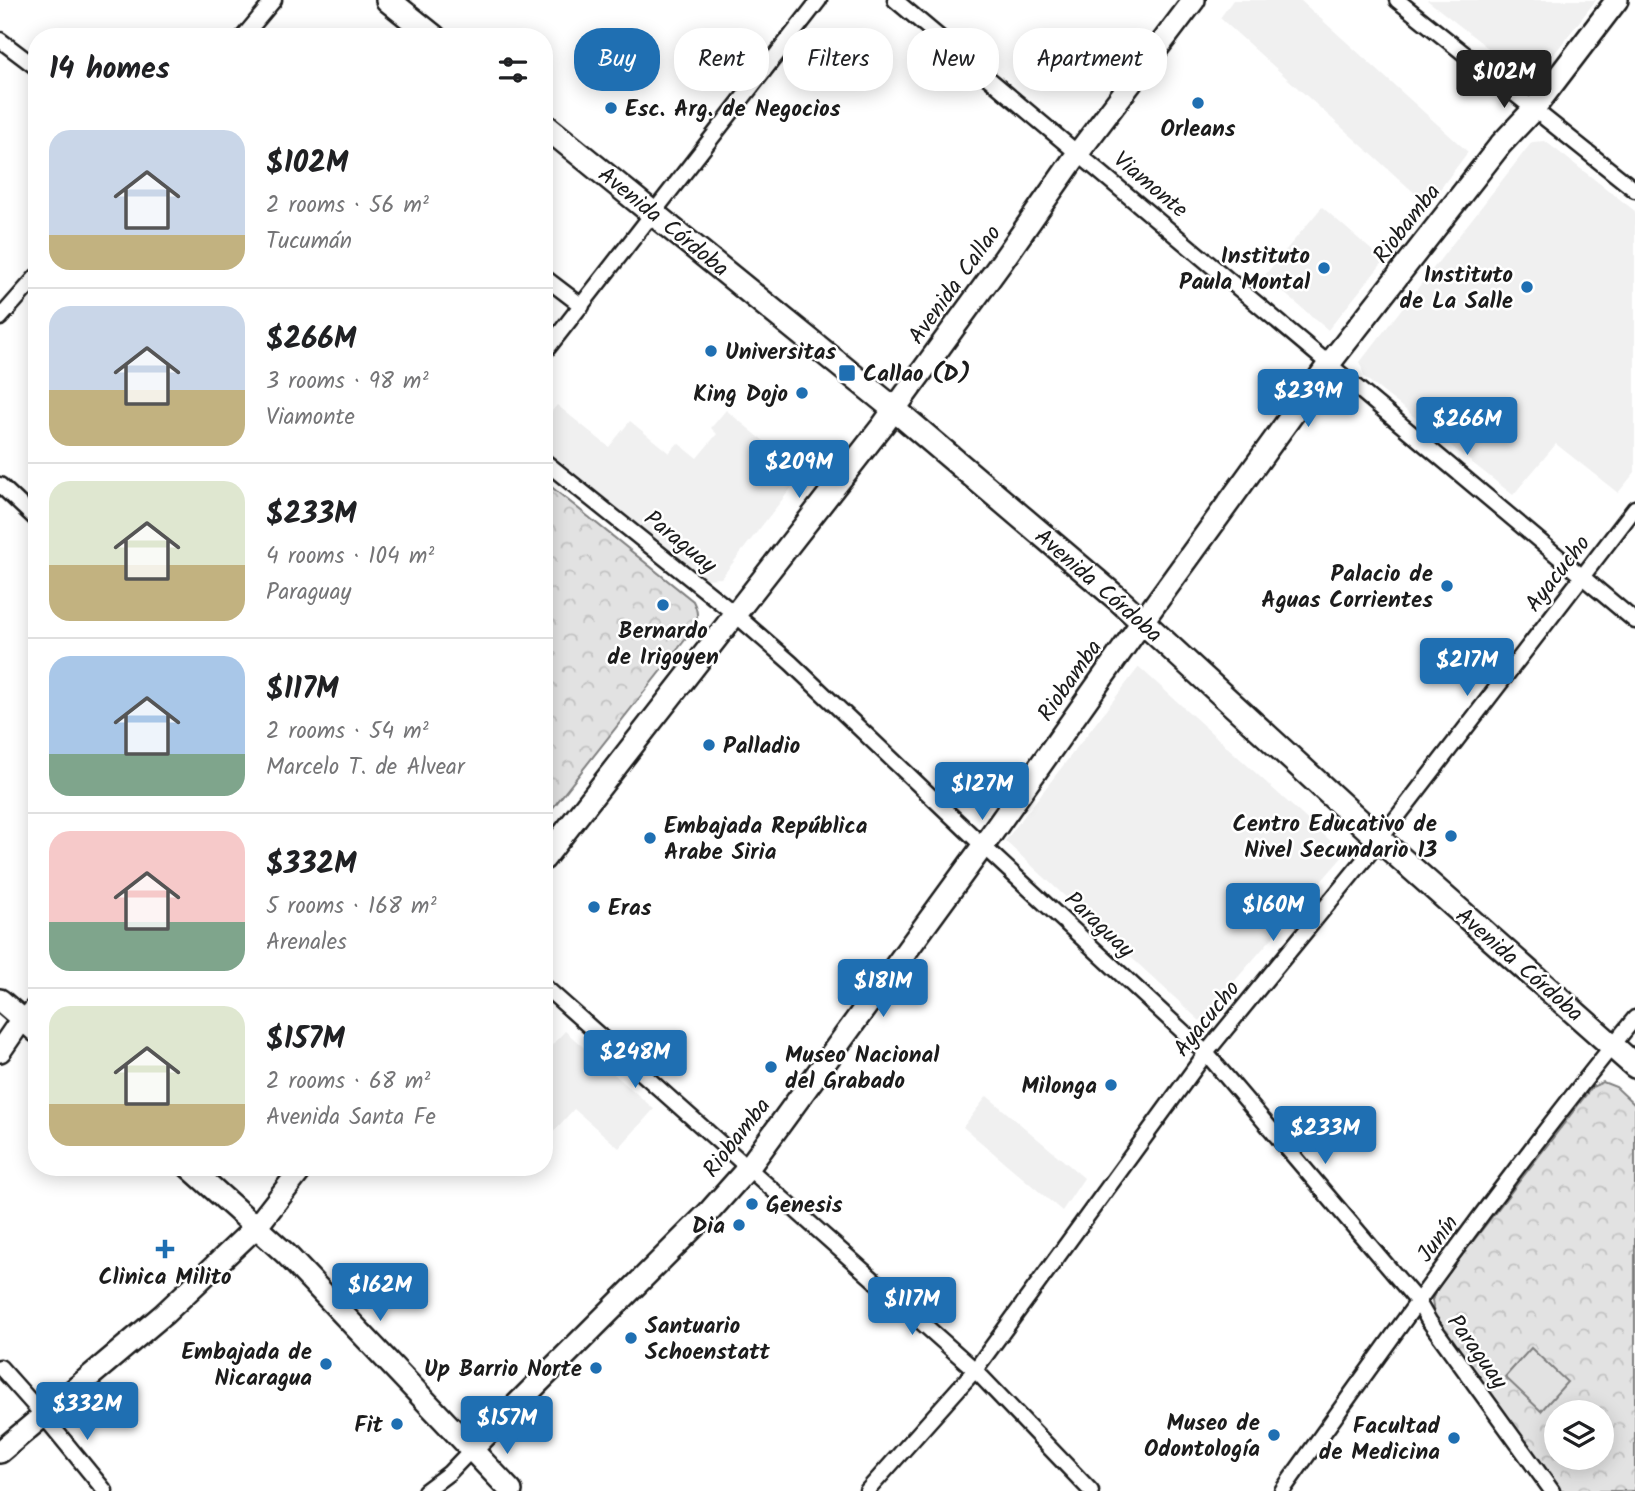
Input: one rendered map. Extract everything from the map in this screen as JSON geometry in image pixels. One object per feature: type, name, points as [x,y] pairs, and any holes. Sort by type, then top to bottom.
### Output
[{"type":"main road","name":"Avenida Callao","points":[[553,848],[894,409],[1002,263],[1078,153],[1194,0]]},
{"type":"main road","name":"Riobamba","points":[[472,1449],[709,1212],[749,1167],[1329,364],[1501,144],[1533,110],[1617,0]]},
{"type":"main road","points":[[402,5],[425,28]]},
{"type":"main road","name":"Avenida Córdoba","points":[[553,132],[894,409],[1142,622],[1380,840],[1635,1066]]},
{"type":"main road","points":[[0,1000],[28,1024]]},
{"type":"main road","points":[[0,1051],[28,1026]]},
{"type":"main road","points":[[199,1176],[257,1226],[511,1491]]},
{"type":"main road","points":[[0,1452],[164,1314],[257,1226],[296,1176]]},
{"type":"street","points":[[251,28],[275,0]]},
{"type":"street","points":[[553,342],[820,0]]},
{"type":"street","name":"Viamonte","points":[[895,0],[1635,621]]},
{"type":"street","points":[[1397,0],[1635,191]]},
{"type":"street","points":[[0,40],[28,61]]},
{"type":"street","points":[[553,284],[582,306]]},
{"type":"street","points":[[0,318],[28,286]]},
{"type":"street","name":"Paraguay","points":[[553,468],[736,615],[790,663],[1206,1053],[1418,1303],[1552,1491]]},
{"type":"street","points":[[0,485],[28,511]]},
{"type":"street","name":"Ayacucho","points":[[867,1491],[975,1370],[1206,1053],[1380,840],[1635,508]]},
{"type":"street","points":[[553,994],[975,1370],[1091,1491]]},
{"type":"street","name":"Junín","points":[[1282,1491],[1418,1303],[1635,1018]]},
{"type":"street","points":[[0,1367],[105,1491]]},
{"type":"street","name":"Riobamba","points":[[425,1491],[472,1449]]},
{"type":"shaded area","points":[[1233,0],[1300,0],[1468,152],[1428,205],[1220,18]]},
{"type":"shaded area","points":[[1427,0],[1596,0],[1540,72],[1525,77]]},
{"type":"shaded area","name":"Instituto de La Salle","points":[[1545,141],[1635,211],[1635,472],[1618,493],[1556,444],[1513,495],[1364,377],[1360,362],[1532,142]]},
{"type":"shaded area","name":"Instituto Paula Montal","points":[[1322,207],[1384,261],[1328,330],[1264,276]]},
{"type":"shaded area","points":[[557,405],[609,447],[630,421],[669,453],[678,443],[697,458],[717,434],[711,428],[726,410],[803,473],[721,578],[706,579],[553,458],[553,410]]},
{"type":"shaded area","points":[[1139,667],[1345,854],[1200,1021],[1005,841]]},
{"type":"shaded area","points":[[565,1031],[654,1109],[619,1148],[574,1109],[553,1132],[553,1044]]},
{"type":"shaded area","points":[[987,1096],[1084,1178],[1062,1211],[963,1127]]},
{"type":"green space","points":[[553,488],[693,601],[697,616],[692,631],[553,808]]},
{"type":"green space","points":[[1603,1082],[1616,1087],[1635,1105],[1635,1491],[1561,1491],[1546,1470],[1614,1470],[1614,1400],[1544,1400],[1544,1467],[1434,1315],[1432,1300],[1437,1288],[1592,1087]]},
{"type":"green space","points":[[1531,1348],[1567,1382],[1551,1400],[1544,1400],[1541,1411],[1505,1377]]},
{"type":"place","name":"Orleans","points":[[1198,103]]},
{"type":"place","name":"Esc. Arg. de Negocios","points":[[611,108]]},
{"type":"place","name":"Instituto Paula Montal","points":[[1324,268]]},
{"type":"place","name":"Instituto de La Salle","points":[[1527,287]]},
{"type":"place","name":"Universitas","points":[[711,351]]},
{"type":"place","name":"Callao (D)","points":[[847,373]]},
{"type":"place","name":"King Dojo","points":[[802,393]]},
{"type":"place","name":"Palacio de Aguas Corrientes","points":[[1447,586]]},
{"type":"place","name":"Bernardo de Irigoyen","points":[[663,605]]},
{"type":"place","name":"Palladio","points":[[709,745]]},
{"type":"place","name":"Centro Educativo de Nivel Secundario 13","points":[[1451,836]]},
{"type":"place","name":"Embajada República Arabe Siria","points":[[650,838]]},
{"type":"place","name":"Eras","points":[[594,907]]},
{"type":"place","name":"Museo Nacional del Grabado","points":[[771,1067]]},
{"type":"place","name":"Milonga","points":[[1111,1085]]},
{"type":"place","name":"Genesis","points":[[752,1204]]},
{"type":"place","name":"Dia","points":[[739,1225]]},
{"type":"place","name":"Clinica Milito","points":[[165,1249]]},
{"type":"place","name":"Santuario Schoenstatt","points":[[631,1338]]},
{"type":"place","name":"Embajada de Nicaragua","points":[[326,1364]]},
{"type":"place","name":"Up Barrio Norte","points":[[596,1368]]},
{"type":"place","name":"Fit","points":[[397,1424]]},
{"type":"place","name":"Museo de Odontología","points":[[1274,1435]]},
{"type":"place","name":"Facultad de Medicina","points":[[1454,1438]]}]
